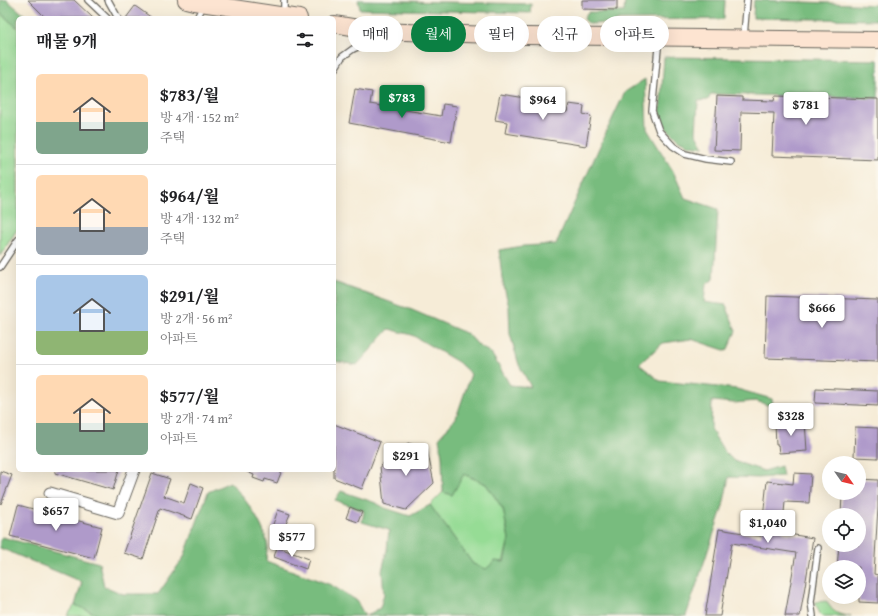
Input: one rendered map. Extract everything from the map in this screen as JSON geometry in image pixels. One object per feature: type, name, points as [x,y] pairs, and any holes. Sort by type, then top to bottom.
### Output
[{"type":"street","points":[[186,0],[201,11],[289,11]]},
{"type":"street","points":[[336,24],[348,26]]},
{"type":"street","points":[[403,32],[600,37]]},
{"type":"street","points":[[669,38],[878,40]]},
{"type":"street","points":[[50,493],[118,512],[133,472]]},
{"type":"lane","points":[[88,0],[105,16]]},
{"type":"lane","points":[[108,0],[117,16]]},
{"type":"lane","points":[[744,39],[747,0]]},
{"type":"lane","points":[[336,67],[342,57],[349,52]]},
{"type":"lane","points":[[658,52],[652,112],[659,131],[673,146],[685,154],[706,159],[731,162]]},
{"type":"lane","points":[[0,267],[16,243]]},
{"type":"lane","points":[[814,616],[811,602],[818,548]]},
{"type":"green space","points":[[0,0],[7,0],[26,16],[16,16],[16,26],[0,13]]},
{"type":"green space","points":[[358,0],[531,4],[530,13],[360,9]]},
{"type":"green space","points":[[625,0],[725,0],[724,19],[669,20],[669,16],[600,16],[600,24],[592,24],[592,16],[585,16],[589,12],[624,12]]},
{"type":"green space","points":[[754,0],[878,5],[878,20],[753,18]]},
{"type":"green space","points":[[0,13],[16,26],[16,231],[0,256]]},
{"type":"green space","points":[[664,57],[878,60],[878,98],[711,94],[708,100],[698,101],[696,132],[704,147],[690,145],[677,139],[664,126],[660,116]]},
{"type":"green space","points":[[645,79],[647,129],[673,171],[685,198],[718,209],[714,279],[706,284],[704,302],[726,305],[736,331],[727,351],[691,339],[663,343],[639,364],[660,381],[737,389],[772,399],[773,407],[756,401],[734,403],[712,401],[711,430],[724,451],[734,461],[764,471],[781,466],[783,476],[759,478],[729,477],[723,506],[686,616],[366,616],[380,608],[384,594],[382,571],[387,550],[389,530],[362,522],[364,511],[335,500],[341,491],[410,516],[430,505],[473,564],[486,569],[495,561],[504,562],[509,539],[503,509],[486,484],[464,474],[452,495],[443,492],[442,456],[439,438],[456,418],[471,374],[458,362],[412,335],[389,329],[357,365],[336,361],[336,283],[412,310],[468,334],[479,346],[491,353],[510,385],[531,387],[519,365],[510,334],[509,307],[502,278],[499,250],[523,246],[556,244],[625,92]]},
{"type":"green space","points":[[463,474],[486,484],[503,509],[509,539],[503,563],[486,569],[473,564],[430,505],[443,492],[452,495]]},
{"type":"green space","points":[[230,482],[247,502],[265,534],[267,542],[266,561],[331,585],[356,600],[365,616],[101,616],[75,605],[82,582],[0,548],[0,541],[2,537],[99,563],[104,586],[123,594],[158,594],[184,557],[208,492]]},
{"type":"green space","points":[[822,601],[822,604],[828,604],[836,613],[851,616],[822,616],[815,602]]},
{"type":"green space","points":[[75,605],[101,616],[67,616]]},
{"type":"building","points":[[28,0],[74,0],[91,16],[44,16]]},
{"type":"building","points":[[582,0],[617,0],[617,10],[582,9]]},
{"type":"building","points":[[135,6],[149,16],[128,16]]},
{"type":"building","points":[[355,89],[372,92],[370,104],[441,116],[443,104],[457,106],[451,142],[349,123]]},
{"type":"building","points":[[500,94],[539,100],[538,107],[567,112],[569,104],[584,106],[583,114],[591,116],[586,146],[505,133],[507,122],[495,120]]},
{"type":"building","points":[[717,96],[742,97],[742,100],[774,101],[775,96],[878,99],[878,160],[772,156],[774,113],[741,112],[740,151],[714,150]]},
{"type":"building","points":[[767,296],[878,300],[878,362],[765,358]]},
{"type":"building","points":[[816,388],[878,391],[878,406],[815,403]]},
{"type":"building","points":[[805,421],[807,451],[779,453],[778,445],[776,445],[775,423]]},
{"type":"building","points":[[336,425],[380,442],[362,489],[334,478],[334,472],[336,472]]},
{"type":"building","points":[[855,427],[878,428],[878,458],[854,456]]},
{"type":"building","points":[[408,443],[427,449],[434,483],[406,510],[384,504],[380,466]]},
{"type":"building","points":[[0,471],[12,475],[1,504],[0,503]]},
{"type":"building","points":[[55,472],[118,472],[113,490]]},
{"type":"building","points":[[247,472],[281,472],[277,483],[265,479],[264,482],[253,478],[254,475]]},
{"type":"building","points":[[152,473],[170,479],[164,496],[184,503],[191,483],[203,488],[192,519],[160,508],[143,559],[124,553]]},
{"type":"building","points":[[794,473],[811,474],[809,503],[785,502],[782,533],[813,538],[800,616],[785,616],[796,553],[732,543],[720,616],[705,616],[719,529],[761,536],[767,481],[793,484]]},
{"type":"building","points":[[866,479],[878,480],[874,574],[878,575],[878,603],[866,602],[866,560],[838,560],[838,552],[866,552],[866,508],[841,508],[842,500],[866,500]]},
{"type":"building","points":[[18,505],[102,527],[94,558],[10,536]]},
{"type":"building","points":[[350,507],[362,512],[358,522],[346,518]]},
{"type":"building","points":[[278,510],[290,514],[283,531],[272,527]]},
{"type":"building","points":[[277,547],[309,559],[306,569],[274,557]]}]
